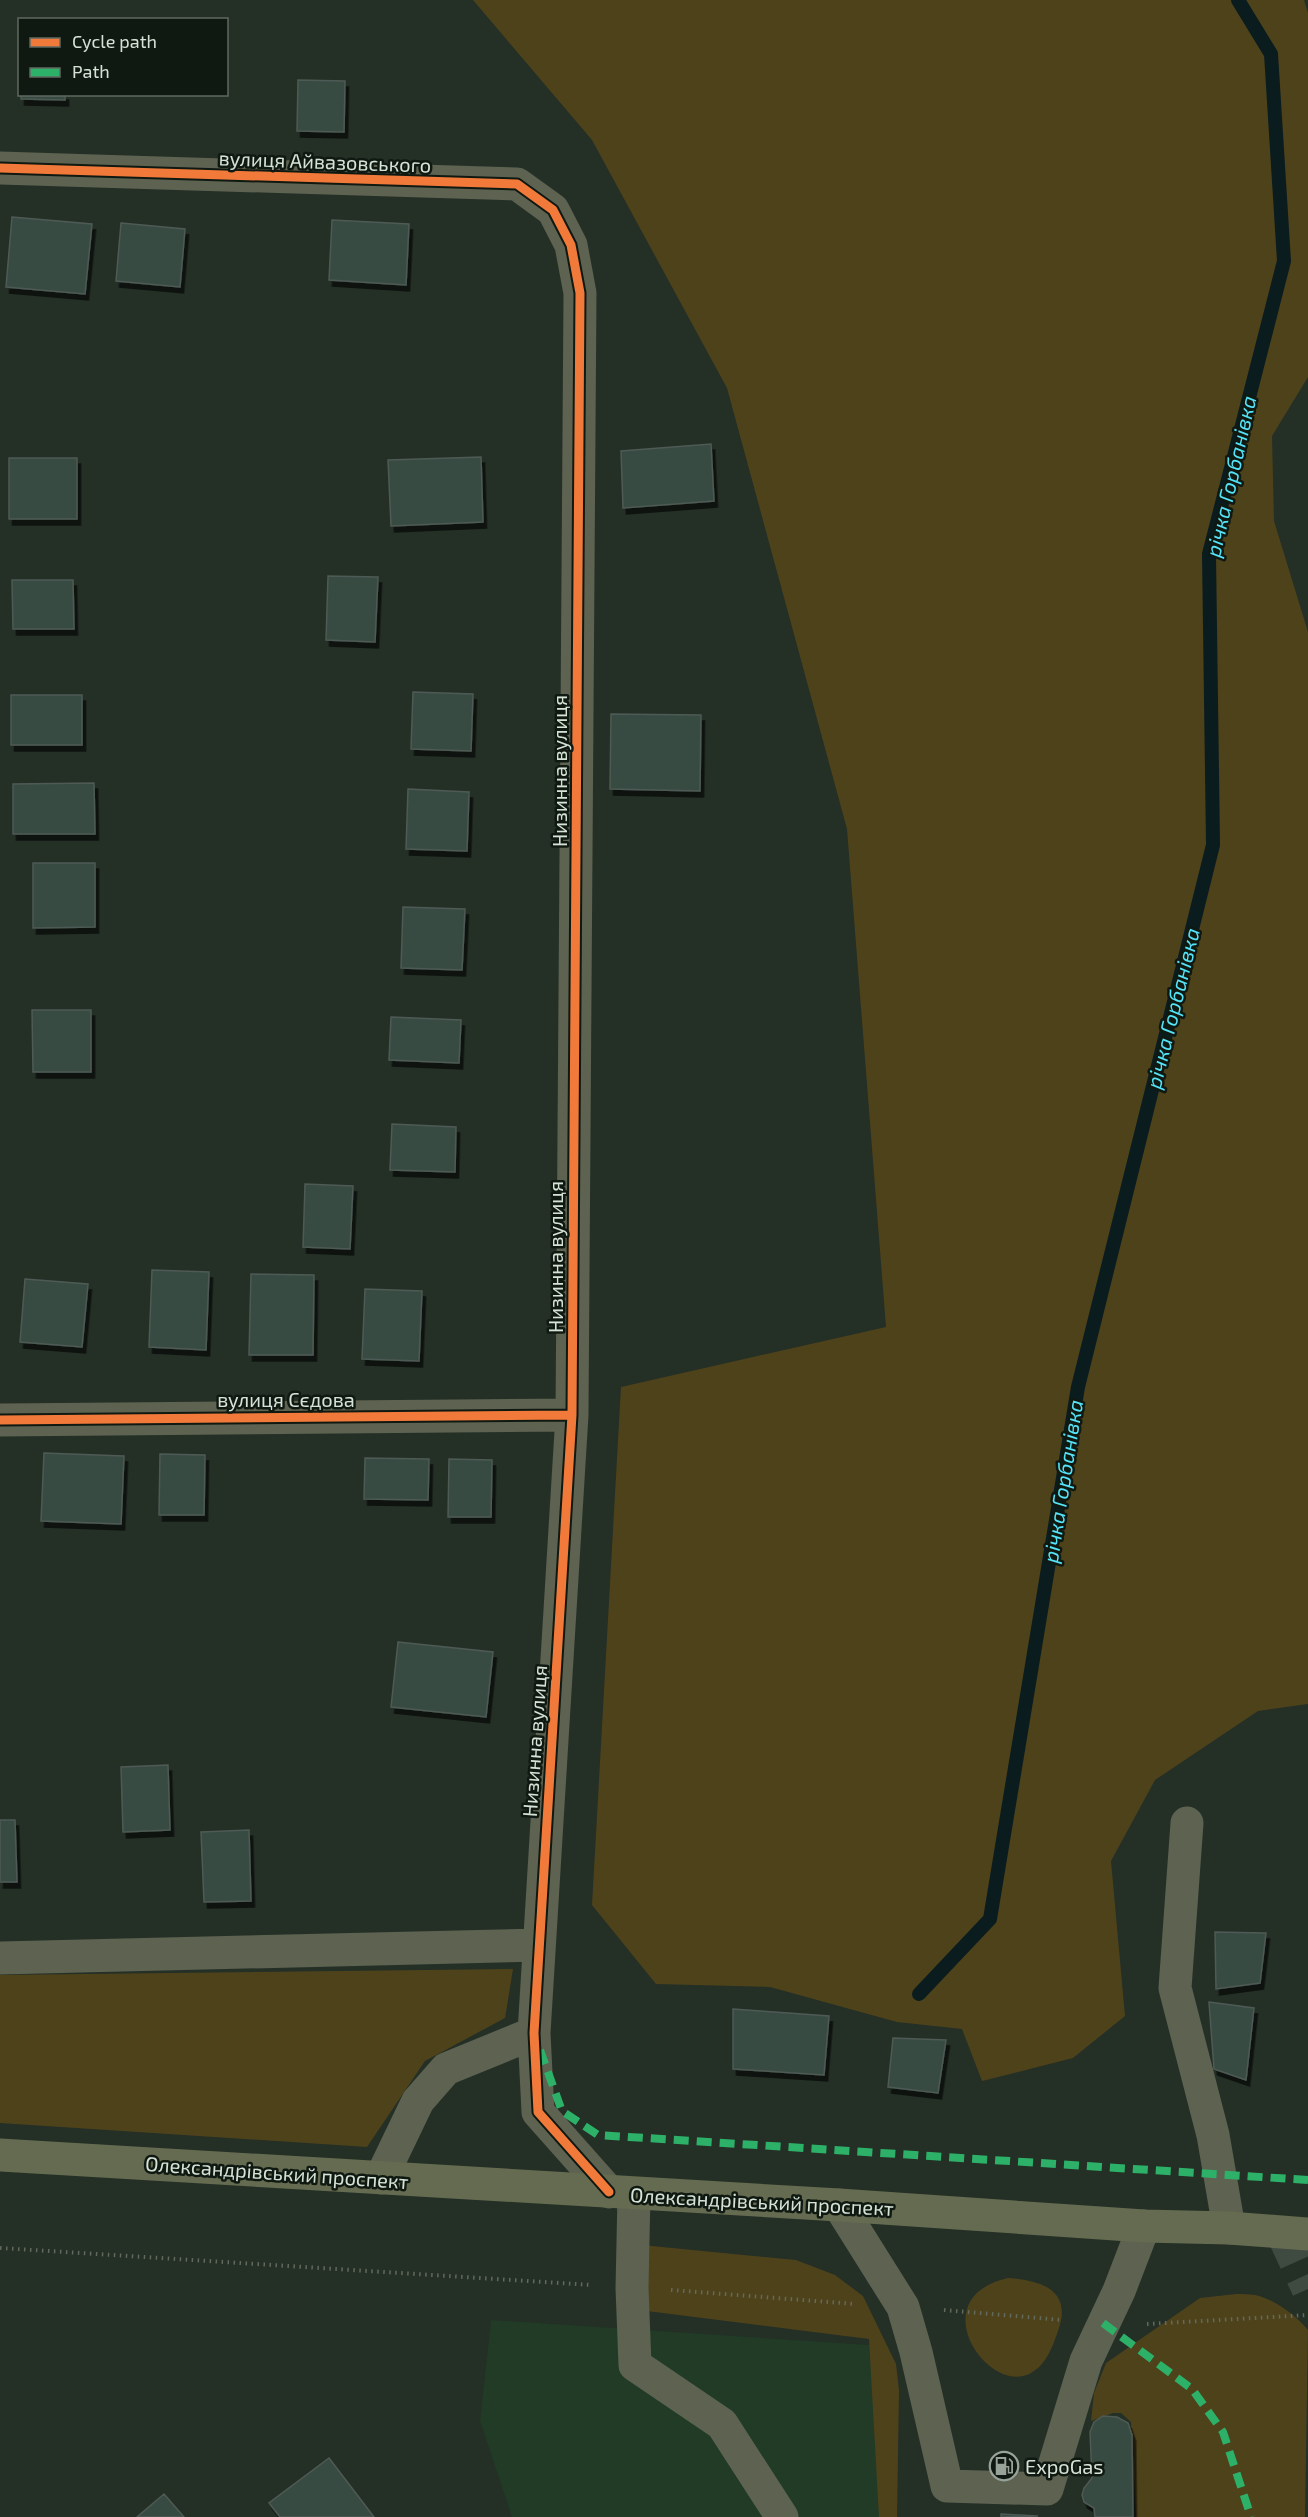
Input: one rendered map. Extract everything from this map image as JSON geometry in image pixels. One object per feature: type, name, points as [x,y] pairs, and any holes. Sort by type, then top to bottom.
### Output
[{"type":"main road","name":"Олександрівський проспект","points":[[0,2155],[839,2205],[1144,2226],[1229,2228],[1308,2234]]},
{"type":"street","name":"вулиця Айвазовського","points":[[0,168],[517,184],[553,210],[571,245],[580,293]]},
{"type":"street","name":"Низинна вулиця","points":[[580,293],[572,1415],[534,2033],[538,2112],[622,2193]]},
{"type":"street","name":"вулиця Сєдова","points":[[0,1420],[572,1415]]},
{"type":"street","points":[[1187,1823],[1175,1988],[1213,2135],[1229,2228]]},
{"type":"street","points":[[0,1958],[539,1945]]},
{"type":"street","points":[[381,2178],[418,2101],[446,2069],[534,2033]]},
{"type":"street","points":[[622,2193],[633,2288],[635,2365],[722,2424],[782,2517]]},
{"type":"street","points":[[839,2205],[903,2307],[916,2352],[947,2486],[1047,2489],[1086,2361],[1144,2226]]},
{"type":"path","points":[[0,2248],[633,2288],[1103,2323]]},
{"type":"path","points":[[1143,2324],[1308,2315]]},
{"type":"shaded area","points":[[473,0],[1304,0],[1308,13],[1308,377],[1272,436],[1274,521],[1308,632],[1308,1704],[1258,1711],[1155,1780],[1111,1861],[1125,2016],[1073,2058],[982,2081],[962,2029],[897,2022],[770,1987],[656,1984],[592,1905],[621,1387],[886,1327],[847,829],[727,388],[592,140]]},
{"type":"shaded area","points":[[513,1969],[505,2018],[425,2061],[367,2147],[0,2123],[0,1975]]},
{"type":"shaded area","points":[[621,2243],[796,2260],[835,2275],[863,2296],[896,2364],[899,2390],[897,2517],[879,2517],[869,2339],[623,2308]]},
{"type":"shaded area","points":[[1008,2278],[1043,2285],[1051,2290],[1058,2297],[1062,2317],[1051,2349],[1041,2365],[1031,2373],[1014,2377],[997,2371],[982,2359],[971,2342],[966,2323],[969,2305],[982,2289]]},
{"type":"shaded area","points":[[1236,2294],[1255,2295],[1270,2300],[1291,2313],[1308,2330],[1305,2517],[1136,2517],[1131,2422],[1121,2413],[1113,2413],[1091,2421],[1094,2393],[1106,2363],[1200,2298]]},
{"type":"shaded area","points":[[491,2320],[884,2346],[892,2505],[898,2517],[512,2517],[480,2421]]},
{"type":"building","points":[[298,80],[345,81],[344,132],[297,131]]},
{"type":"building","points":[[21,96],[65,96],[65,100],[21,99]]},
{"type":"building","points":[[12,217],[92,224],[85,294],[6,287]]},
{"type":"building","points":[[332,220],[409,224],[406,285],[329,280]]},
{"type":"building","points":[[121,223],[185,229],[180,287],[116,281]]},
{"type":"building","points":[[711,444],[714,501],[623,508],[621,451]]},
{"type":"building","points":[[481,457],[483,522],[391,526],[388,460]]},
{"type":"building","points":[[9,458],[77,458],[77,519],[9,519]]},
{"type":"building","points":[[328,576],[378,577],[375,642],[326,640]]},
{"type":"building","points":[[12,580],[73,580],[74,629],[13,629]]},
{"type":"building","points":[[413,692],[473,694],[471,751],[411,749]]},
{"type":"building","points":[[11,695],[82,695],[82,745],[11,745]]},
{"type":"building","points":[[611,714],[701,715],[700,791],[610,789]]},
{"type":"building","points":[[94,783],[95,834],[13,834],[13,784]]},
{"type":"building","points":[[408,789],[469,792],[467,851],[406,849]]},
{"type":"building","points":[[33,863],[95,863],[95,927],[33,928]]},
{"type":"building","points":[[403,907],[465,909],[462,970],[401,968]]},
{"type":"building","points":[[32,1010],[91,1010],[91,1072],[33,1072]]},
{"type":"building","points":[[391,1017],[461,1020],[459,1063],[389,1060]]},
{"type":"building","points":[[392,1124],[456,1127],[455,1172],[390,1170]]},
{"type":"building","points":[[305,1184],[353,1186],[350,1249],[303,1247]]},
{"type":"building","points":[[152,1270],[209,1272],[206,1350],[149,1347]]},
{"type":"building","points":[[251,1274],[314,1275],[313,1355],[249,1355]]},
{"type":"building","points":[[25,1279],[88,1284],[82,1347],[20,1342]]},
{"type":"building","points":[[365,1289],[422,1291],[419,1361],[362,1359]]},
{"type":"building","points":[[44,1453],[124,1456],[121,1524],[41,1521]]},
{"type":"building","points":[[160,1454],[205,1455],[204,1515],[159,1515]]},
{"type":"building","points":[[365,1458],[429,1459],[428,1500],[364,1499]]},
{"type":"building","points":[[449,1459],[492,1460],[491,1517],[448,1517]]},
{"type":"building","points":[[398,1642],[493,1652],[486,1717],[391,1707]]},
{"type":"building","points":[[168,1765],[170,1830],[123,1832],[121,1767]]},
{"type":"building","points":[[0,1820],[15,1820],[17,1882],[0,1882]]},
{"type":"building","points":[[249,1830],[251,1901],[204,1902],[201,1832]]},
{"type":"building","points":[[1215,1932],[1266,1933],[1260,1983],[1216,1989]]},
{"type":"building","points":[[1209,2002],[1254,2008],[1246,2080],[1214,2069]]},
{"type":"building","points":[[733,2009],[829,2016],[824,2075],[733,2069]]},
{"type":"building","points":[[893,2038],[946,2040],[938,2093],[888,2087]]},
{"type":"building","points":[[1103,2416],[1117,2417],[1128,2423],[1132,2435],[1133,2517],[1095,2517],[1094,2508],[1084,2502],[1082,2495],[1084,2488],[1092,2478],[1090,2432],[1094,2422]]},
{"type":"building","points":[[329,2458],[374,2517],[280,2517],[269,2503]]},
{"type":"building","points":[[164,2494],[184,2517],[137,2517]]},
{"type":"building","points":[[1001,2514],[1038,2516],[1001,2517]]},
{"type":"waterway","name":"річка Горбанівка","points":[[919,1994],[990,1919],[1078,1387],[1213,845],[1209,554],[1284,261],[1271,54],[1238,0]]},
{"type":"tunnel","points":[[1282,2232],[1308,2289]]},
{"type":"marked path","points":[[540,2050],[562,2111],[598,2135],[1308,2180]]},
{"type":"marked path","points":[[1103,2323],[1192,2389],[1223,2432],[1251,2517]]},
{"type":"cycle path","points":[[0,168],[517,184],[553,210],[571,245],[580,293],[572,1415],[534,2033],[538,2112],[609,2192]]},
{"type":"cycle path","points":[[0,1420],[572,1415]]},
{"type":"place","name":"ExpoGas","points":[[1004,2466]]}]
